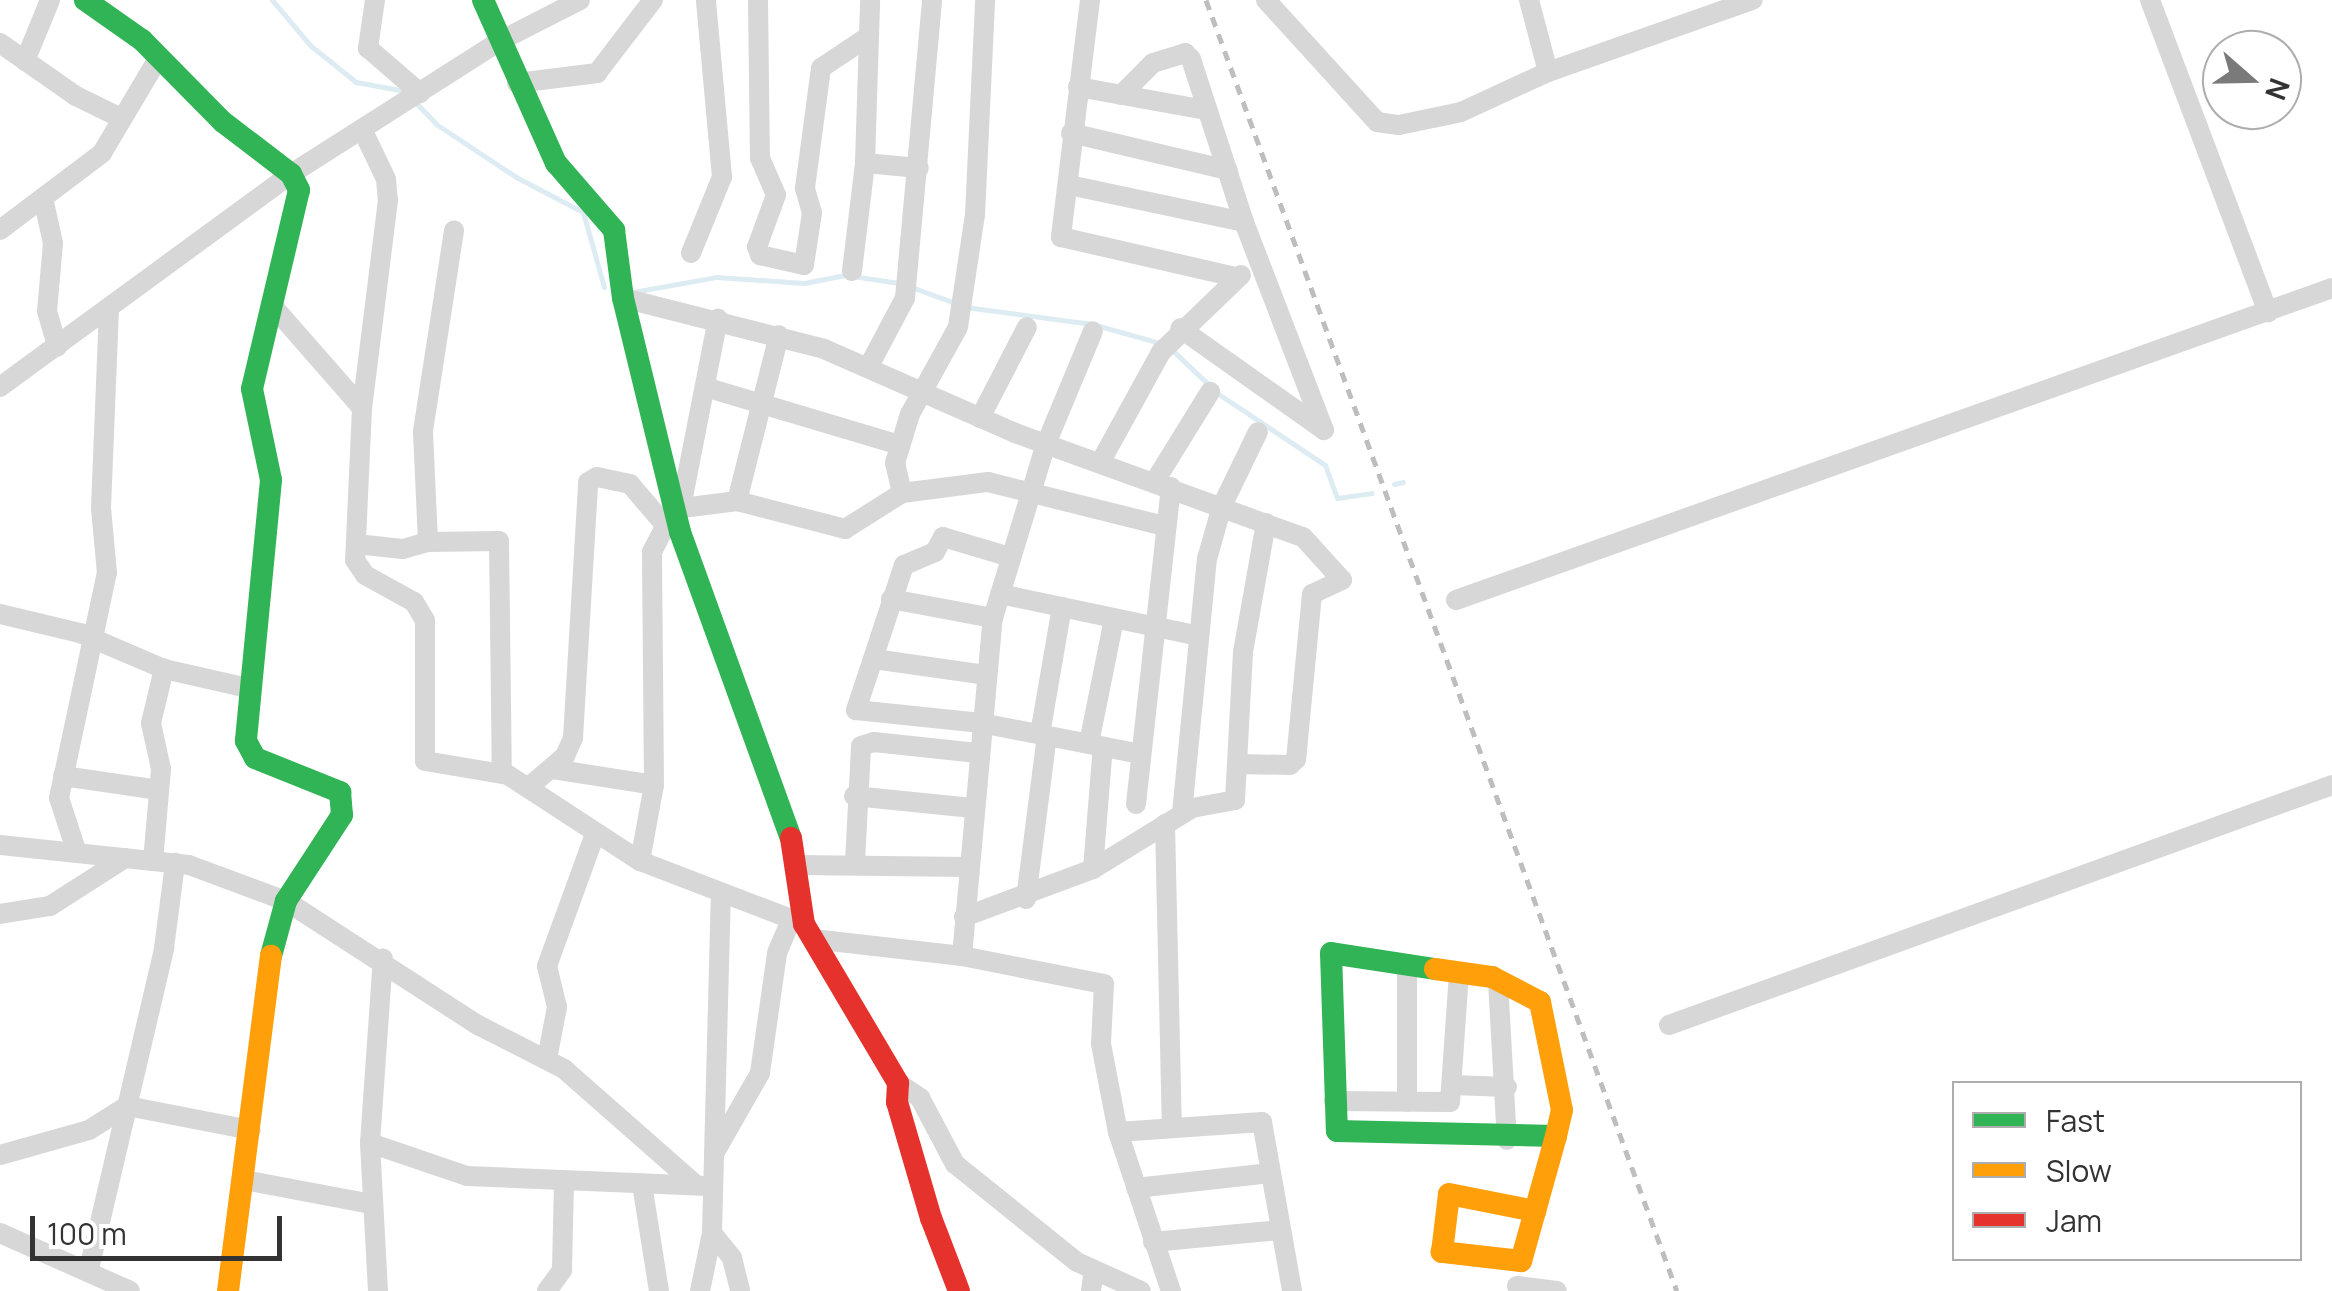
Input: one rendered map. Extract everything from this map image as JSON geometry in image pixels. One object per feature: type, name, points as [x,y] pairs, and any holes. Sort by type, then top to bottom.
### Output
[{"type":"street","points":[[25,61],[50,0]]},
{"type":"street","points":[[85,0],[159,57],[223,122],[291,174],[299,190],[252,389],[271,480],[248,688],[248,751],[340,792],[338,824],[286,901],[263,994],[250,1130],[228,1291]]},
{"type":"street","points":[[376,0],[368,48],[420,92]]},
{"type":"street","points":[[483,0],[498,42],[556,163],[608,218],[618,245],[623,298],[673,514],[797,865],[803,927],[898,1083],[921,1185],[958,1291]]},
{"type":"street","points":[[529,0],[538,20]]},
{"type":"street","points":[[0,387],[291,174],[498,42],[580,0]]},
{"type":"street","points":[[517,83],[597,74],[654,0]]},
{"type":"street","points":[[691,253],[722,164],[706,0]]},
{"type":"street","points":[[758,0],[760,158],[776,195],[756,246],[760,255],[804,265],[812,214],[805,188],[821,68],[869,36]]},
{"type":"street","points":[[852,271],[865,163],[870,0]]},
{"type":"street","points":[[869,366],[904,298],[932,0]]},
{"type":"street","points":[[902,493],[894,476],[900,445],[922,393],[958,327],[975,215],[985,0]]},
{"type":"street","points":[[1090,0],[1061,237],[1236,278]]},
{"type":"street","points":[[1266,0],[1377,122],[1419,124],[1461,112],[1548,72],[1753,0]]},
{"type":"street","points":[[1529,0],[1548,72]]},
{"type":"street","points":[[2150,0],[2268,312]]},
{"type":"street","points":[[0,44],[122,118]]},
{"type":"street","points":[[1120,95],[1143,69],[1185,53],[1244,222],[1324,430],[1180,328]]},
{"type":"street","points":[[0,230],[102,154],[159,57]]},
{"type":"street","points":[[1078,87],[1206,110]]},
{"type":"street","points":[[362,129],[389,188],[362,408],[356,544],[359,570],[414,602],[425,620],[426,761],[502,773],[530,786],[640,861],[803,927],[1104,984],[1101,1044],[1118,1132],[1171,1291]]},
{"type":"street","points":[[1071,133],[1228,170]]},
{"type":"street","points":[[865,163],[919,168]]},
{"type":"street","points":[[1069,186],[1244,222]]},
{"type":"street","points":[[43,198],[52,227],[47,310],[57,347]]},
{"type":"street","points":[[428,542],[423,431],[454,230]]},
{"type":"street","points":[[1100,463],[1152,364],[1180,328],[1236,278],[1261,264]]},
{"type":"street","points":[[1456,600],[2332,288]]},
{"type":"street","points":[[623,298],[779,335],[869,366],[980,418],[1303,537],[1342,580],[1312,594],[1294,763],[1237,764]]},
{"type":"street","points":[[271,304],[362,408]]},
{"type":"street","points":[[77,854],[59,812],[63,776],[97,640],[108,560],[101,528],[109,308]]},
{"type":"street","points":[[640,861],[654,785],[652,552],[673,514],[718,319]]},
{"type":"street","points":[[980,418],[1027,326]]},
{"type":"street","points":[[962,956],[976,753],[993,618],[1046,444],[1093,331]]},
{"type":"street","points":[[737,501],[779,335]]},
{"type":"street","points":[[705,387],[762,400],[900,445]]},
{"type":"street","points":[[1136,804],[1165,526],[1163,484],[1210,392]]},
{"type":"street","points":[[1172,1127],[1174,818],[1207,559],[1222,506],[1258,432]]},
{"type":"street","points":[[530,786],[565,756],[577,712],[588,482],[597,478],[630,484],[673,514],[737,501],[845,529],[902,493],[988,482],[1165,526]]},
{"type":"street","points":[[964,917],[1026,899],[1093,869],[1174,818],[1235,800],[1244,652],[1266,522]]},
{"type":"street","points":[[1010,557],[943,537],[935,552],[904,565],[856,706],[861,713],[981,723],[1140,754]]},
{"type":"street","points":[[356,544],[403,549],[428,542],[500,544],[502,773]]},
{"type":"street","points":[[1000,594],[1200,636]]},
{"type":"street","points":[[891,599],[993,618]]},
{"type":"street","points":[[1026,899],[1043,735],[1062,608]]},
{"type":"street","points":[[0,614],[97,640],[164,669],[248,688]]},
{"type":"street","points":[[1093,869],[1096,744],[1114,619]]},
{"type":"street","points":[[874,659],[987,674]]},
{"type":"street","points":[[153,861],[159,790],[151,723],[164,669]]},
{"type":"street","points":[[855,862],[854,796],[866,744],[976,753]]},
{"type":"street","points":[[552,768],[654,785]]},
{"type":"street","points":[[63,776],[159,790]]},
{"type":"street","points":[[1669,1025],[2332,785]]},
{"type":"street","points":[[854,796],[972,808]]},
{"type":"street","points":[[547,1060],[557,1007],[547,966],[596,834]]},
{"type":"street","points":[[0,846],[176,863],[286,901],[382,958],[478,1026],[547,1060],[704,1186]]},
{"type":"street","points":[[0,914],[50,906],[125,858]]},
{"type":"street","points":[[797,865],[855,862],[968,867]]},
{"type":"street","points":[[89,1269],[164,948],[176,863]]},
{"type":"street","points":[[700,1291],[712,1233],[704,1186],[713,1154],[721,895]]},
{"type":"street","points":[[713,1154],[760,1074],[777,953],[803,927]]},
{"type":"street","points":[[1517,1280],[1556,1136],[1562,1097],[1540,1002],[1498,981],[1331,954],[1337,1131],[1507,1140],[1556,1136]]},
{"type":"street","points":[[378,1291],[370,1143],[382,958]]},
{"type":"street","points":[[1406,964],[1407,1102]]},
{"type":"street","points":[[1334,1101],[1448,1104],[1460,973]]},
{"type":"street","points":[[1498,981],[1507,1086],[1507,1140]]},
{"type":"street","points":[[898,1083],[920,1098],[955,1164],[1093,1280],[1141,1291]]},
{"type":"street","points":[[1452,1085],[1507,1086]]},
{"type":"street","points":[[6,1150],[89,1130],[127,1106],[250,1130]]},
{"type":"street","points":[[1118,1132],[1262,1122],[1292,1291]]},
{"type":"street","points":[[370,1143],[467,1176],[704,1186]]},
{"type":"street","points":[[1136,1188],[1270,1173]]},
{"type":"street","points":[[244,1180],[371,1204]]},
{"type":"street","points":[[548,1291],[562,1270],[564,1181]]},
{"type":"street","points":[[642,1184],[659,1291]]},
{"type":"street","points":[[1535,1211],[1447,1195],[1445,1256],[1557,1291]]},
{"type":"street","points":[[1153,1242],[1280,1230]]},
{"type":"street","points":[[712,1233],[732,1258],[740,1291]]},
{"type":"street","points":[[0,1234],[89,1269],[121,1288]]},
{"type":"waterway","points":[[272,0],[311,46],[356,82],[405,91]]},
{"type":"waterway","points":[[416,103],[436,124],[516,177],[583,212],[604,287]]},
{"type":"waterway","points":[[633,292],[716,277],[804,283],[845,275],[899,283]]},
{"type":"waterway","points":[[914,288],[955,303]]},
{"type":"waterway","points":[[965,307],[1092,324],[1160,343]]},
{"type":"waterway","points":[[1170,348],[1209,385]]},
{"type":"waterway","points":[[1217,393],[1325,465],[1337,498],[1372,493]]},
{"type":"waterway","points":[[1394,484],[1403,482]]},
{"type":"railway","points":[[1206,0],[1677,1291]]},
{"type":"traffic: fast","points":[[85,0],[142,40],[223,122],[291,174],[299,190],[252,389],[271,480],[246,741],[255,758],[340,792],[342,815],[286,901],[271,956]]},
{"type":"traffic: fast","points":[[483,0],[556,163],[614,230],[623,298],[680,532],[791,838]]},
{"type":"traffic: fast","points":[[1435,969],[1331,953],[1337,1131],[1556,1136]]},
{"type":"traffic: slow","points":[[228,1291],[271,956]]},
{"type":"traffic: slow","points":[[1435,969],[1492,977],[1540,1002],[1562,1110],[1556,1136],[1521,1261],[1442,1252],[1449,1194],[1535,1211]]},
{"type":"traffic: jam","points":[[791,838],[804,924],[898,1083],[897,1102],[931,1218],[959,1291]]}]
